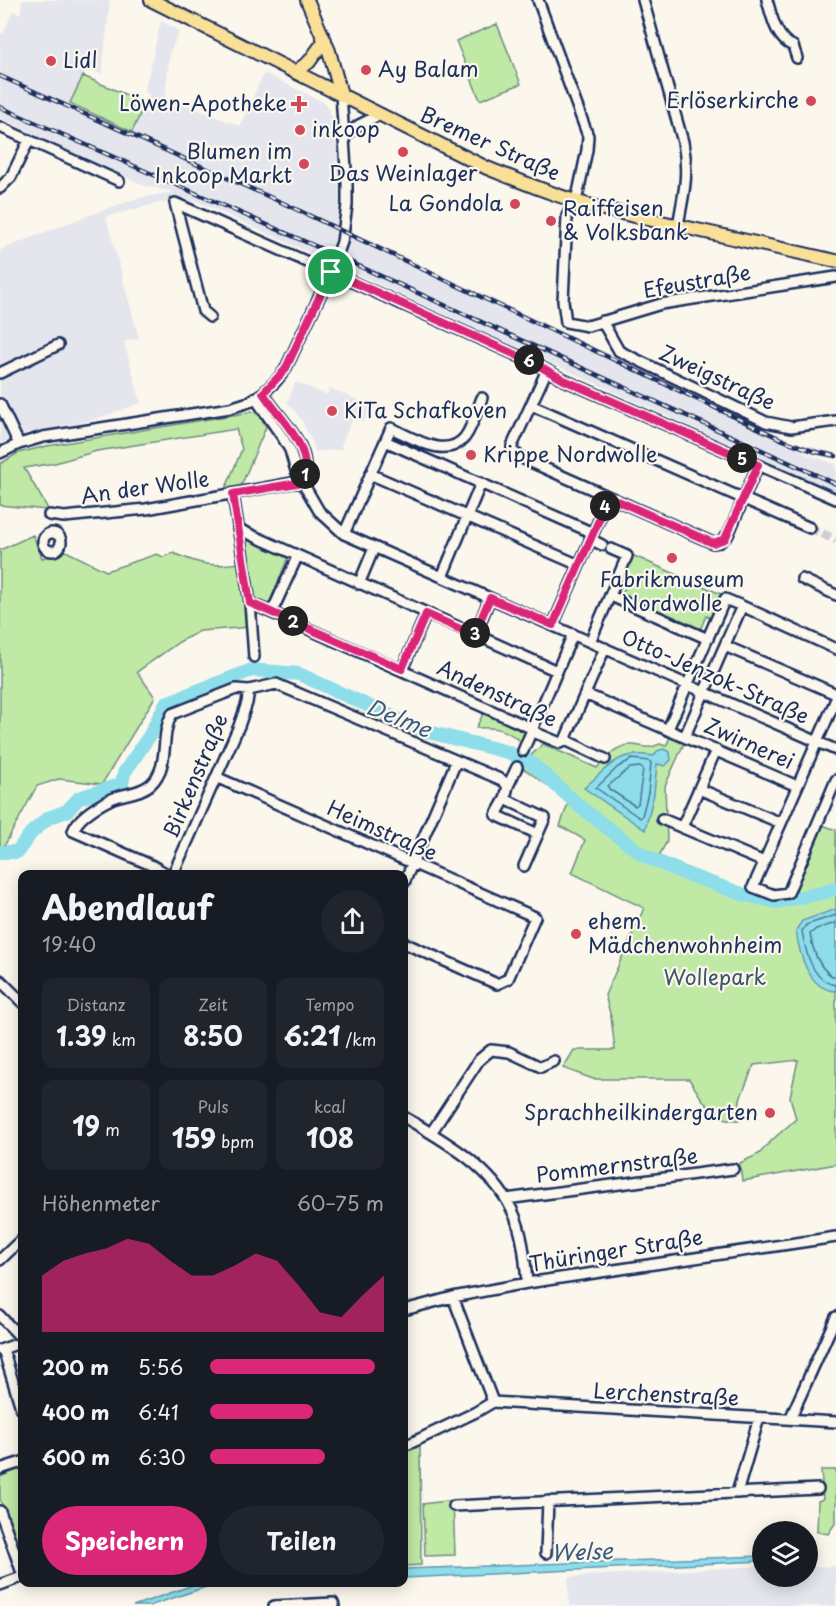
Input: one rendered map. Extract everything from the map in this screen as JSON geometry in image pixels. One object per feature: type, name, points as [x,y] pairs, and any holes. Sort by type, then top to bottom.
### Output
[{"type":"main road","name":"Bremer Straße","points":[[151,0],[487,168],[573,202],[836,261]]},
{"type":"main road","points":[[307,0],[325,40],[341,94]]},
{"type":"main road","points":[[295,72],[309,62],[325,40]]},
{"type":"street","points":[[538,0],[588,136],[578,193],[573,202]]},
{"type":"street","points":[[643,0],[687,161],[687,181],[678,225]]},
{"type":"street","points":[[767,0],[773,22],[785,42],[793,46],[797,58]]},
{"type":"street","points":[[0,453],[19,444],[43,437],[230,408],[259,396],[285,370],[331,272],[345,232],[347,195],[341,94]]},
{"type":"street","points":[[344,137],[358,125],[381,114]]},
{"type":"street","points":[[0,127],[119,182]]},
{"type":"street","points":[[0,188],[11,177],[29,140]]},
{"type":"street","points":[[210,317],[203,311],[175,202],[547,370],[564,380],[836,499]]},
{"type":"street","name":"Efeustraße","points":[[573,202],[567,216],[563,301],[566,322],[588,326],[661,304],[836,277]]},
{"type":"street","name":"Zweigstraße","points":[[602,321],[619,351],[766,422],[791,428],[836,421]]},
{"type":"street","points":[[0,374],[58,345]]},
{"type":"street","points":[[547,370],[512,446],[512,452],[518,457],[713,543],[725,539],[758,465]]},
{"type":"street","name":"Otto-Jenzok-Straße","points":[[259,396],[284,438],[296,471],[319,511],[344,534],[836,750]]},
{"type":"street","points":[[344,534],[391,428],[433,447],[449,447],[463,439],[482,398]]},
{"type":"street","points":[[0,404],[19,444]]},
{"type":"street","points":[[531,405],[810,528]]},
{"type":"street","points":[[385,441],[481,483],[592,536],[606,547],[627,556],[590,642]]},
{"type":"street","points":[[370,474],[579,565]]},
{"type":"street","name":"An der Wolle","points":[[49,515],[64,517],[146,509],[303,482]]},
{"type":"street","points":[[442,577],[481,483]]},
{"type":"street","points":[[233,494],[250,603],[254,657]]},
{"type":"street","points":[[553,625],[609,497]]},
{"type":"street","name":"An der Wolle","points":[[54,533],[64,517]]},
{"type":"street","points":[[238,529],[557,671]]},
{"type":"street","points":[[359,584],[374,548]]},
{"type":"street","points":[[272,612],[297,557]]},
{"type":"street","points":[[802,579],[836,595]]},
{"type":"street","points":[[610,596],[708,639]]},
{"type":"street","points":[[474,635],[490,598]]},
{"type":"street","points":[[668,729],[725,599],[836,649]]},
{"type":"street","name":"Andenstraße","points":[[250,603],[402,669],[533,729],[536,733],[560,743],[565,740],[605,759]]},
{"type":"street","points":[[685,736],[742,606]]},
{"type":"street","points":[[402,669],[426,614]]},
{"type":"street","points":[[523,751],[573,634]]},
{"type":"street","points":[[725,646],[836,694]]},
{"type":"street","points":[[565,740],[605,648]]},
{"type":"street","points":[[160,870],[73,831],[77,822],[112,798],[141,790],[150,785],[160,772],[164,760],[165,734],[172,714],[236,688],[249,690],[276,684],[502,780],[508,786]]},
{"type":"street","name":"Birkenstraße","points":[[175,870],[238,726],[247,703],[249,690]]},
{"type":"street","name":"Zwirnerei","points":[[585,694],[797,786]]},
{"type":"street","name":"Zwirnerei","points":[[836,699],[753,886],[774,895],[788,893],[836,780]]},
{"type":"street","points":[[682,827],[716,750]]},
{"type":"street","points":[[408,874],[456,762]]},
{"type":"street","points":[[517,766],[505,799],[496,815],[538,834]]},
{"type":"street","name":"Heimstraße","points":[[216,777],[535,917],[508,979],[497,984],[408,945]]},
{"type":"street","points":[[699,789],[781,823]]},
{"type":"street","points":[[505,799],[546,818],[524,866]]},
{"type":"street","points":[[662,819],[764,862]]},
{"type":"street","points":[[0,980],[18,998]]},
{"type":"street","points":[[431,1133],[479,1060],[491,1050],[509,1052],[541,1067],[554,1061]]},
{"type":"street","points":[[408,1119],[482,1168],[506,1199],[513,1212],[523,1248],[527,1283]]},
{"type":"street","name":"Pommernstraße","points":[[506,1199],[733,1169]]},
{"type":"street","name":"Thüringer Straße","points":[[408,1309],[453,1297],[527,1283],[836,1237]]},
{"type":"street","points":[[0,1260],[18,1243]]},
{"type":"street","points":[[409,1444],[476,1413],[493,1402],[453,1297]]},
{"type":"street","points":[[0,1316],[18,1336]]},
{"type":"street","points":[[790,1419],[836,1317]]},
{"type":"street","points":[[18,1343],[1,1350],[18,1399]]},
{"type":"street","name":"Lerchenstraße","points":[[493,1402],[836,1422]]},
{"type":"street","points":[[737,1492],[759,1418]]},
{"type":"street","points":[[0,1469],[18,1463]]},
{"type":"street","points":[[454,1506],[818,1489]]},
{"type":"street","points":[[546,1553],[548,1501]]},
{"type":"street","points":[[0,1511],[18,1563]]},
{"type":"street","points":[[0,1585],[18,1577]]},
{"type":"street","points":[[274,1606],[333,1603],[334,1606]]},
{"type":"shaded area","points":[[22,0],[110,0],[102,74],[87,68],[70,103],[131,132],[149,94],[144,92],[161,21],[180,31],[170,52],[165,97],[240,126],[264,73],[325,103],[335,122],[340,205],[337,225],[794,442],[836,453],[836,459],[810,454],[796,448],[810,456],[836,464],[836,493],[196,201],[158,203],[106,217],[139,338],[124,342],[141,403],[93,420],[25,434],[0,444],[0,250],[138,198],[174,192],[145,186],[0,118],[0,33],[3,34],[13,11],[20,14]]},
{"type":"shaded area","name":"KiTa Schafkoven","points":[[296,382],[327,395],[330,388],[371,406],[364,422],[353,418],[341,445],[343,449],[315,452],[301,419],[287,402]]},
{"type":"shaded area","points":[[752,1566],[752,1587],[818,1587],[818,1567],[836,1566],[836,1606],[569,1606],[568,1577]]},
{"type":"green space","points":[[497,24],[521,84],[480,100],[456,41]]},
{"type":"green space","points":[[83,76],[145,103],[132,132],[70,103]]},
{"type":"green space","points":[[252,411],[261,417],[266,427],[241,486],[225,490],[242,449],[236,429],[97,451],[55,463],[24,468],[47,507],[46,510],[0,505],[0,464],[18,453]]},
{"type":"green space","points":[[33,535],[42,558],[66,551],[106,571],[157,554],[163,557],[173,553],[206,564],[240,563],[250,627],[200,631],[179,642],[137,672],[155,697],[102,784],[59,779],[37,786],[3,848],[0,848],[0,550]]},
{"type":"green space","points":[[245,539],[288,557],[268,607],[253,601]]},
{"type":"green space","points":[[632,555],[723,595],[713,618],[706,616],[700,630],[622,595],[626,585],[620,582]]},
{"type":"green space","points":[[485,710],[529,730],[523,743],[501,730],[476,728]]},
{"type":"green space","name":"Wollepark","points":[[671,735],[685,741],[665,786],[667,841],[659,856],[748,890],[774,897],[789,895],[820,824],[836,830],[836,1164],[742,1181],[740,1163],[759,1154],[796,1119],[790,1097],[798,1060],[754,1065],[740,1099],[739,1120],[730,1120],[715,1113],[703,1101],[689,1079],[593,1079],[563,1068],[574,1050],[615,1050],[611,1017],[605,995],[644,908],[572,873],[585,840],[560,826],[569,801],[520,766],[543,744],[597,768],[616,749],[627,745],[648,747],[660,744],[666,746]]},
{"type":"green space","points":[[420,1442],[421,1565],[408,1566],[408,1446]]},
{"type":"green space","points":[[18,1470],[18,1555],[0,1499],[0,1477]]},
{"type":"green space","points":[[821,1470],[836,1470],[836,1522],[828,1534],[818,1532],[818,1501],[823,1499]]},
{"type":"green space","points":[[453,1500],[455,1555],[425,1556],[423,1504]]},
{"type":"water","points":[[663,749],[670,752],[671,760],[665,766],[657,764],[654,794],[645,830],[584,788],[622,758],[631,755],[654,756],[657,751]]},
{"type":"water","points":[[836,909],[836,991],[826,989],[812,977],[803,959],[796,930],[802,921]]},
{"type":"water","points":[[752,1556],[752,1561],[408,1578],[408,1569]]},
{"type":"water","points":[[188,1587],[206,1587],[149,1606],[133,1606]]},
{"type":"waterway","name":"Delme","points":[[0,852],[17,852],[31,833],[48,818],[67,811],[79,798],[122,784],[124,773],[150,735],[166,703],[252,670],[299,674],[421,730],[507,752],[531,763],[583,809],[643,855],[683,873],[745,895],[777,902],[836,888]]},
{"type":"tunnel","points":[[810,528],[836,540]]},
{"type":"railway","points":[[0,76],[283,203],[783,440],[816,452],[836,456]]},
{"type":"railway","points":[[0,107],[315,246],[836,484]]},
{"type":"place","name":"Lidl","points":[[51,61]]},
{"type":"place","name":"Ay Balam","points":[[366,70]]},
{"type":"place","name":"Erlöserkirche","points":[[811,101]]},
{"type":"place","name":"Löwen-Apotheke","points":[[299,104]]},
{"type":"place","name":"inkoop","points":[[300,130]]},
{"type":"place","name":"Das Weinlager","points":[[403,152]]},
{"type":"place","name":"Blumen im Inkoop Markt","points":[[304,164]]},
{"type":"place","name":"La Gondola","points":[[515,204]]},
{"type":"place","name":"Raiffeisen & Volksbank","points":[[551,221]]},
{"type":"place","name":"KiTa Schafkoven","points":[[332,411]]},
{"type":"place","name":"Krippe Nordwolle","points":[[471,455]]},
{"type":"place","name":"Fabrikmuseum Nordwolle","points":[[672,558]]},
{"type":"place","name":"ehem. Mädchenwohnheim","points":[[576,934]]},
{"type":"place","name":"Sprachheilkindergarten","points":[[770,1113]]},
{"type":"route","points":[[331,272],[534,363],[564,380],[758,465],[728,535],[720,542],[713,543],[609,497],[553,625],[490,598],[474,635],[426,614],[402,669],[250,603],[233,494],[303,482],[306,470],[300,446],[263,393],[285,370],[331,272]]},
{"type":"water label","name":"Welse","points":[[582,1552]]}]
